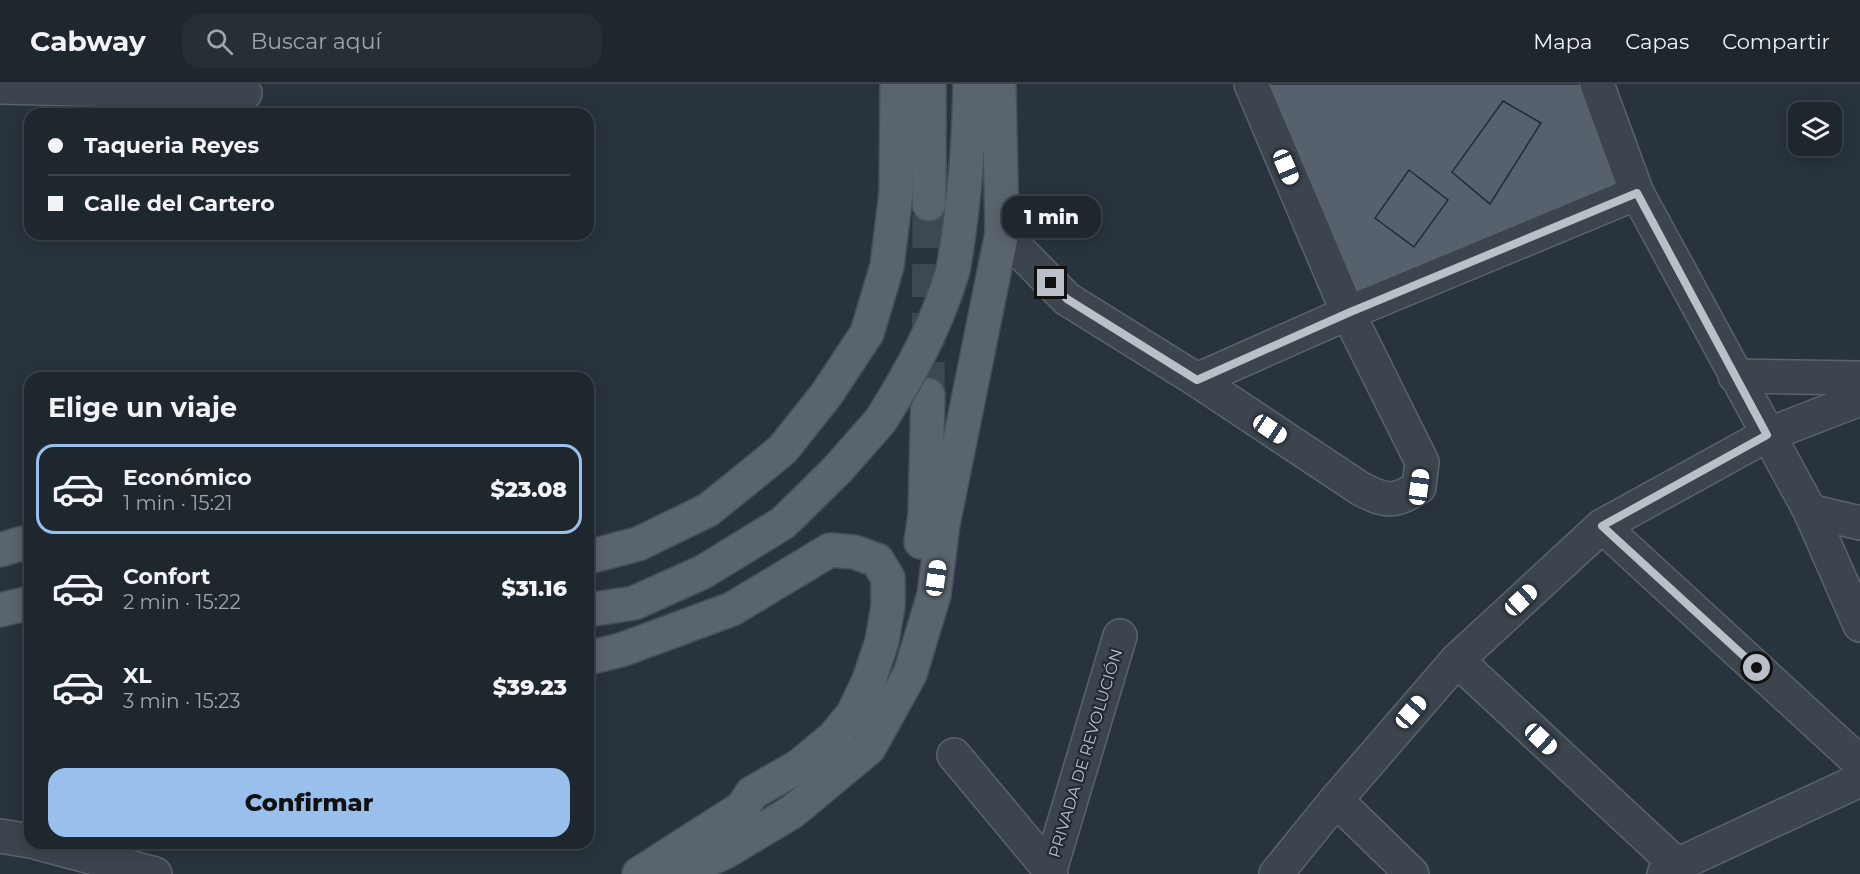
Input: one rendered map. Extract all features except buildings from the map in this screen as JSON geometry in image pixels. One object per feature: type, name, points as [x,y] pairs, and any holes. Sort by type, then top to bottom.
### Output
[{"type":"main road","points":[[594,555],[638,544],[708,510],[783,448],[826,395],[867,333],[887,266],[896,193],[897,84]]},
{"type":"main road","points":[[929,84],[929,204]]},
{"type":"main road","points":[[594,609],[634,603],[703,572],[783,523],[837,470],[881,420],[916,364],[945,296],[953,270],[963,212],[969,154],[970,84]]},
{"type":"main road","points":[[678,874],[725,852],[792,812],[869,748],[910,674],[934,595],[943,524],[1002,233],[999,84]]},
{"type":"main road","points":[[742,808],[758,809],[791,792],[852,740],[886,687],[910,626],[925,515],[928,395]]},
{"type":"main road","points":[[0,550],[24,543]]},
{"type":"main road","points":[[594,657],[621,650],[732,609],[830,550],[854,552],[877,560],[888,578],[888,606],[882,640],[869,680],[853,714],[834,737],[799,766],[752,793],[742,808],[639,874]]},
{"type":"main road","points":[[0,610],[24,604]]},
{"type":"street","points":[[1002,233],[1067,299],[1197,380],[1361,489],[1378,498],[1400,500],[1419,487],[1422,462],[1348,313],[1251,84]]},
{"type":"street","points":[[1597,84],[1637,193],[1810,511],[1860,625]]},
{"type":"street","points":[[0,87],[245,93]]},
{"type":"street","points":[[1197,380],[1348,313],[1637,193]]},
{"type":"street","points":[[1735,376],[1860,378]]},
{"type":"street","points":[[1276,874],[1336,800],[1457,660],[1602,526],[1767,435],[1860,399]]},
{"type":"street","points":[[1810,511],[1860,523]]},
{"type":"street","points":[[1602,526],[1860,763]]},
{"type":"street","name":"PRIVADA DE REVOLUCIÓN","points":[[1050,872],[1120,636]]},
{"type":"street","points":[[1457,660],[1670,870],[1860,780]]},
{"type":"street","name":"PRIVADA DE REVOLUCIÓN","points":[[954,755],[1050,872]]},
{"type":"street","points":[[1336,800],[1412,874]]},
{"type":"street","points":[[0,836],[24,840]]},
{"type":"street","points":[[61,849],[155,874]]},
{"type":"tunnel","points":[[928,395],[929,204]]},
{"type":"route","points":[[1051,283],[1067,299],[1197,380],[1348,313],[1637,193],[1767,435],[1602,526],[1757,668]]}]
